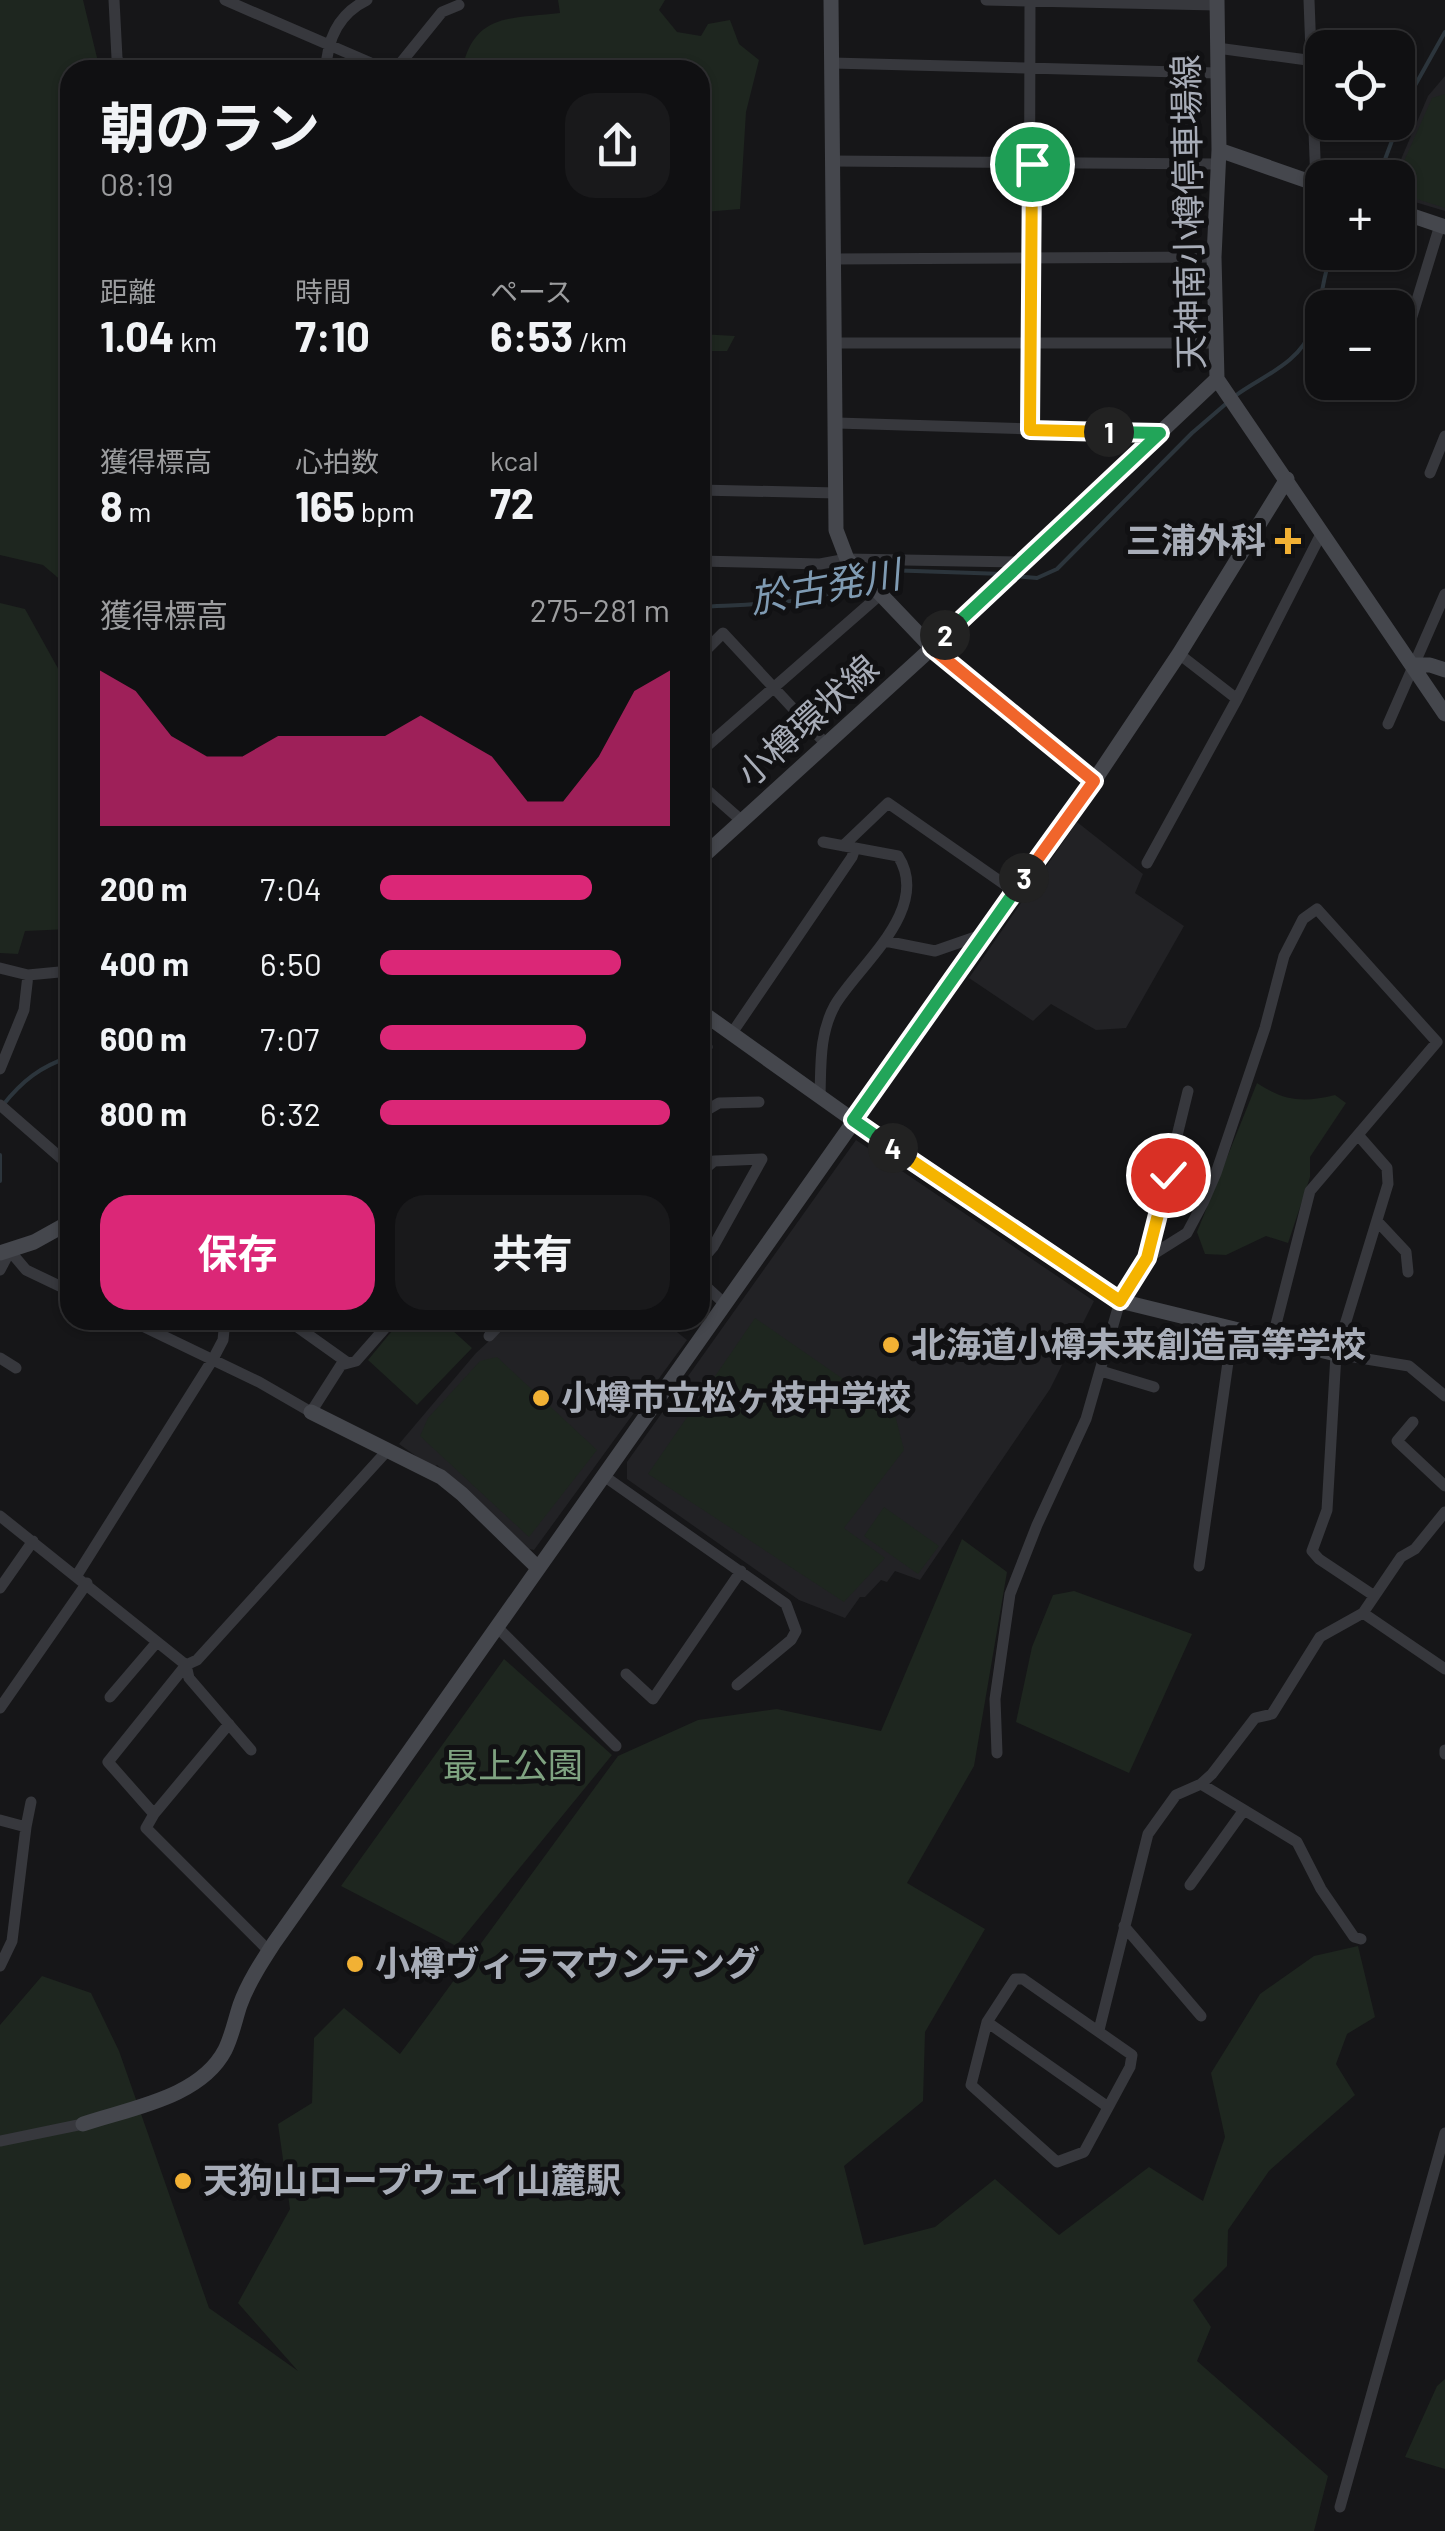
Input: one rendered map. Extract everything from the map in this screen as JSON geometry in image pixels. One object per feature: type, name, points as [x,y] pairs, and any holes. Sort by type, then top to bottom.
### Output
[{"type":"street","points":[[114,0],[118,60]]},
{"type":"street","points":[[225,0],[364,60]]},
{"type":"street","points":[[327,60],[328,44],[344,14],[367,0]]},
{"type":"street","points":[[831,0],[836,530],[851,563],[932,648],[1094,781]]},
{"type":"street","points":[[986,0],[1217,3]]},
{"type":"street","points":[[1309,0],[1312,30]]},
{"type":"street","points":[[1030,1],[1030,430]]},
{"type":"street","name":"天神南小樽停車場線","points":[[1217,3],[1219,157],[1214,258],[1215,343],[1221,384],[1445,714]]},
{"type":"street","points":[[403,60],[442,12],[459,5]]},
{"type":"street","points":[[1217,48],[1305,60]]},
{"type":"street","points":[[832,63],[1218,73]]},
{"type":"street","points":[[832,161],[1032,164],[1219,157],[1305,181]]},
{"type":"street","points":[[1415,217],[1442,226],[1415,309]]},
{"type":"street","points":[[833,259],[1214,258]]},
{"type":"street","points":[[833,343],[1215,343]]},
{"type":"street","name":"小樽環状線","points":[[710,850],[1160,433],[1221,384]]},
{"type":"street","points":[[837,423],[1160,433]]},
{"type":"street","points":[[1430,473],[1445,436]]},
{"type":"street","points":[[710,1325],[1094,781],[1179,654],[1287,479]]},
{"type":"street","points":[[710,490],[837,494]]},
{"type":"street","points":[[1147,864],[1238,699],[1322,532]]},
{"type":"street","points":[[710,561],[1018,565]]},
{"type":"street","points":[[710,743],[882,593]]},
{"type":"street","points":[[1388,724],[1445,594]]},
{"type":"street","points":[[710,646],[723,633],[826,744]]},
{"type":"street","points":[[1179,654],[1238,699]]},
{"type":"street","points":[[1412,665],[1445,670]]},
{"type":"street","points":[[710,793],[742,821]]},
{"type":"street","points":[[849,847],[888,802],[1014,892]]},
{"type":"street","points":[[820,1097],[821,1040],[835,1006],[886,942],[901,913],[906,880],[898,856],[823,842]]},
{"type":"street","points":[[732,1033],[852,857],[849,847]]},
{"type":"street","points":[[1147,1258],[1187,1233],[1202,1203],[1261,1040],[1284,956],[1303,920],[1317,909],[1436,1042],[1310,1190],[1273,1336]]},
{"type":"street","points":[[886,942],[934,951],[984,934]]},
{"type":"street","points":[[0,968],[28,976],[60,972]]},
{"type":"street","points":[[0,1068],[24,1010],[28,976]]},
{"type":"street","points":[[710,1018],[1120,1301],[1336,1354],[1409,1366],[1445,1396]]},
{"type":"street","points":[[997,1753],[996,1698],[1010,1594],[1086,1419],[1120,1301],[1147,1258],[1188,1092]]},
{"type":"street","points":[[710,1108],[719,1103],[758,1102]]},
{"type":"street","points":[[0,1105],[60,1157]]},
{"type":"street","points":[[1358,1134],[1387,1168],[1388,1184],[1336,1354],[1327,1510],[1312,1551],[1318,1559],[1373,1594]]},
{"type":"street","points":[[710,1164],[762,1159],[710,1250]]},
{"type":"street","points":[[1377,1221],[1406,1252],[1408,1272]]},
{"type":"street","points":[[0,1270],[5,1252],[60,1227]]},
{"type":"street","points":[[5,1252],[26,1270],[60,1286]]},
{"type":"street","points":[[710,1290],[725,1304]]},
{"type":"street","points":[[1199,1566],[1233,1327]]},
{"type":"street","points":[[152,1330],[452,1486],[538,1568]]},
{"type":"street","points":[[166,1330],[166,1336]]},
{"type":"street","points":[[0,1708],[213,1359],[224,1340],[224,1330]]},
{"type":"street","points":[[302,1330],[348,1363]]},
{"type":"street","points":[[312,1412],[341,1365],[356,1361],[382,1330]]},
{"type":"street","points":[[490,1336],[495,1330]]},
{"type":"street","points":[[0,2141],[83,2124],[170,2095],[207,2073],[227,2047],[241,2002],[269,1950],[707,1330]]},
{"type":"street","points":[[0,1358],[16,1368]]},
{"type":"street","points":[[1101,1371],[1154,1388]]},
{"type":"street","points":[[1413,1422],[1398,1441],[1445,1486]]},
{"type":"street","points":[[154,1814],[108,1762],[186,1665],[197,1660],[386,1452]]},
{"type":"street","points":[[604,1476],[786,1604],[796,1630],[777,1653],[736,1685]]},
{"type":"street","points":[[1099,2030],[1148,1834],[1176,1795],[1200,1784],[1233,1751],[1255,1718],[1272,1714],[1320,1638],[1364,1613],[1401,1557],[1414,1550],[1445,1512]]},
{"type":"street","points":[[0,1516],[186,1665],[189,1678],[251,1750]]},
{"type":"street","points":[[0,1588],[32,1541]]},
{"type":"street","points":[[626,1674],[654,1700],[741,1571]]},
{"type":"street","points":[[1364,1613],[1445,1669]]},
{"type":"street","points":[[496,1626],[616,1746]]},
{"type":"street","points":[[110,1697],[157,1642]]},
{"type":"street","points":[[229,1724],[146,1828],[269,1950]]},
{"type":"street","points":[[1200,1784],[1297,1842],[1320,1888],[1354,1937],[1361,1939]]},
{"type":"street","points":[[0,1966],[31,1802]]},
{"type":"street","points":[[1190,1885],[1244,1810]]},
{"type":"street","points":[[0,1820],[26,1827]]},
{"type":"street","points":[[1124,1926],[1201,2016]]},
{"type":"street","points":[[1015,1979],[1024,1979],[1099,2030],[1132,2054],[1130,2067],[1084,2152],[1057,2162],[971,2085],[987,2022],[1015,1979]]},
{"type":"street","points":[[987,2022],[1108,2107]]},
{"type":"street","points":[[1340,2507],[1445,2133]]},
{"type":"shaded area","points":[[1445,76],[1445,211],[1415,202],[1415,160],[1401,160],[1409,140],[1415,140],[1415,126],[1428,96]]},
{"type":"shaded area","points":[[1077,822],[1143,874],[1135,893],[1184,926],[1126,1028],[1096,1030],[1051,1004],[1033,1021],[969,978]]},
{"type":"shaded area","name":"北海道小樽未来創造高等学校","points":[[856,1140],[1094,1301],[1050,1389],[920,1580],[895,1571],[887,1582],[881,1580],[865,1597],[860,1597],[845,1618],[799,1600],[627,1479],[627,1462]]},
{"type":"shaded area","name":"小樽市立松ヶ枝中学校","points":[[501,1330],[674,1330],[687,1340],[534,1550],[525,1548],[437,1465],[433,1468],[399,1444],[476,1353]]},
{"type":"green space","points":[[0,0],[83,0],[98,60],[60,60],[60,579],[43,565],[0,555]]},
{"type":"green space","points":[[558,0],[665,0],[659,10],[677,32],[701,36],[708,24],[730,20],[739,44],[759,60],[746,112],[740,209],[710,212],[710,60],[465,60],[476,37],[498,22],[560,13]]},
{"type":"green space","points":[[1445,94],[1445,208],[1415,198],[1415,160],[1405,160],[1432,98]]},
{"type":"green space","points":[[710,335],[735,336],[727,351],[710,351]]},
{"type":"green space","points":[[0,603],[25,609],[60,672],[60,929],[25,931],[18,954],[0,953]]},
{"type":"green space","points":[[1257,1083],[1285,1097],[1313,1099],[1335,1095],[1346,1103],[1310,1157],[1310,1177],[1288,1243],[1266,1236],[1226,1255],[1205,1254],[1197,1232]]},
{"type":"green space","points":[[755,1318],[895,1415],[904,1450],[844,1528],[885,1558],[844,1602],[648,1474]]},
{"type":"green space","points":[[393,1330],[452,1330],[472,1348],[417,1405],[368,1360]]},
{"type":"green space","points":[[497,1357],[597,1450],[529,1537],[420,1436],[428,1418],[480,1361]]},
{"type":"green space","points":[[884,1507],[939,1546],[918,1574],[864,1536]]},
{"type":"green space","points":[[962,1539],[1007,1572],[974,1766],[907,1883],[985,1929],[925,2032],[923,2101],[844,2166],[864,2245],[935,2227],[995,2179],[1059,2235],[1149,2167],[1203,2201],[1225,2137],[1211,2073],[1260,1994],[1314,1956],[1358,1946],[1375,2017],[1347,2034],[1336,2064],[1355,2095],[1269,2171],[1228,2230],[1227,2266],[1193,2300],[1211,2327],[1197,2361],[1328,2476],[1314,2531],[0,2531],[0,2025],[42,1976],[91,1993],[119,2051],[209,2308],[298,2371],[238,2303],[290,2209],[278,2124],[312,2103],[314,2038],[344,2008],[400,2054],[618,1756],[698,1720],[777,1709],[881,1731]]},
{"type":"green space","points":[[1074,1591],[1192,1634],[1129,1773],[1016,1722],[1032,1647],[1053,1595]]},
{"type":"green space","name":"最上公園","points":[[504,1659],[612,1755],[456,1946],[341,1886]]},
{"type":"green space","points":[[1445,2379],[1445,2469],[1405,2457],[1437,2386]]},
{"type":"waterway","name":"於古発川","points":[[1385,160],[1408,98],[1445,32]]},
{"type":"waterway","name":"於古発川","points":[[1235,396],[1279,368],[1306,341],[1326,270]]},
{"type":"waterway","name":"於古発川","points":[[1013,576],[1037,578],[1057,569],[1228,402]]},
{"type":"waterway","name":"於古発川","points":[[870,576],[885,570],[1004,574]]},
{"type":"waterway","name":"於古発川","points":[[710,607],[805,599],[862,581]]},
{"type":"waterway","name":"於古発川","points":[[3,1105],[33,1075],[60,1061]]},
{"type":"waterway","name":"於古発川","points":[[0,1155],[0,1181]]},
{"type":"place","name":"三浦外科","points":[[1288,541]]},
{"type":"place","name":"北海道小樽未来創造高等学校","points":[[891,1345]]},
{"type":"place","name":"小樽市立松ヶ枝中学校","points":[[541,1398]]},
{"type":"place","name":"小樽ヴィラマウンテング","points":[[355,1964]]},
{"type":"place","name":"天狗山ロープウェイ山麓駅","points":[[183,2181]]},
{"type":"route","points":[[1032,164],[1030,430],[1160,433],[932,648],[1094,781],[853,1120],[1120,1301],[1147,1258],[1168,1175]]}]
